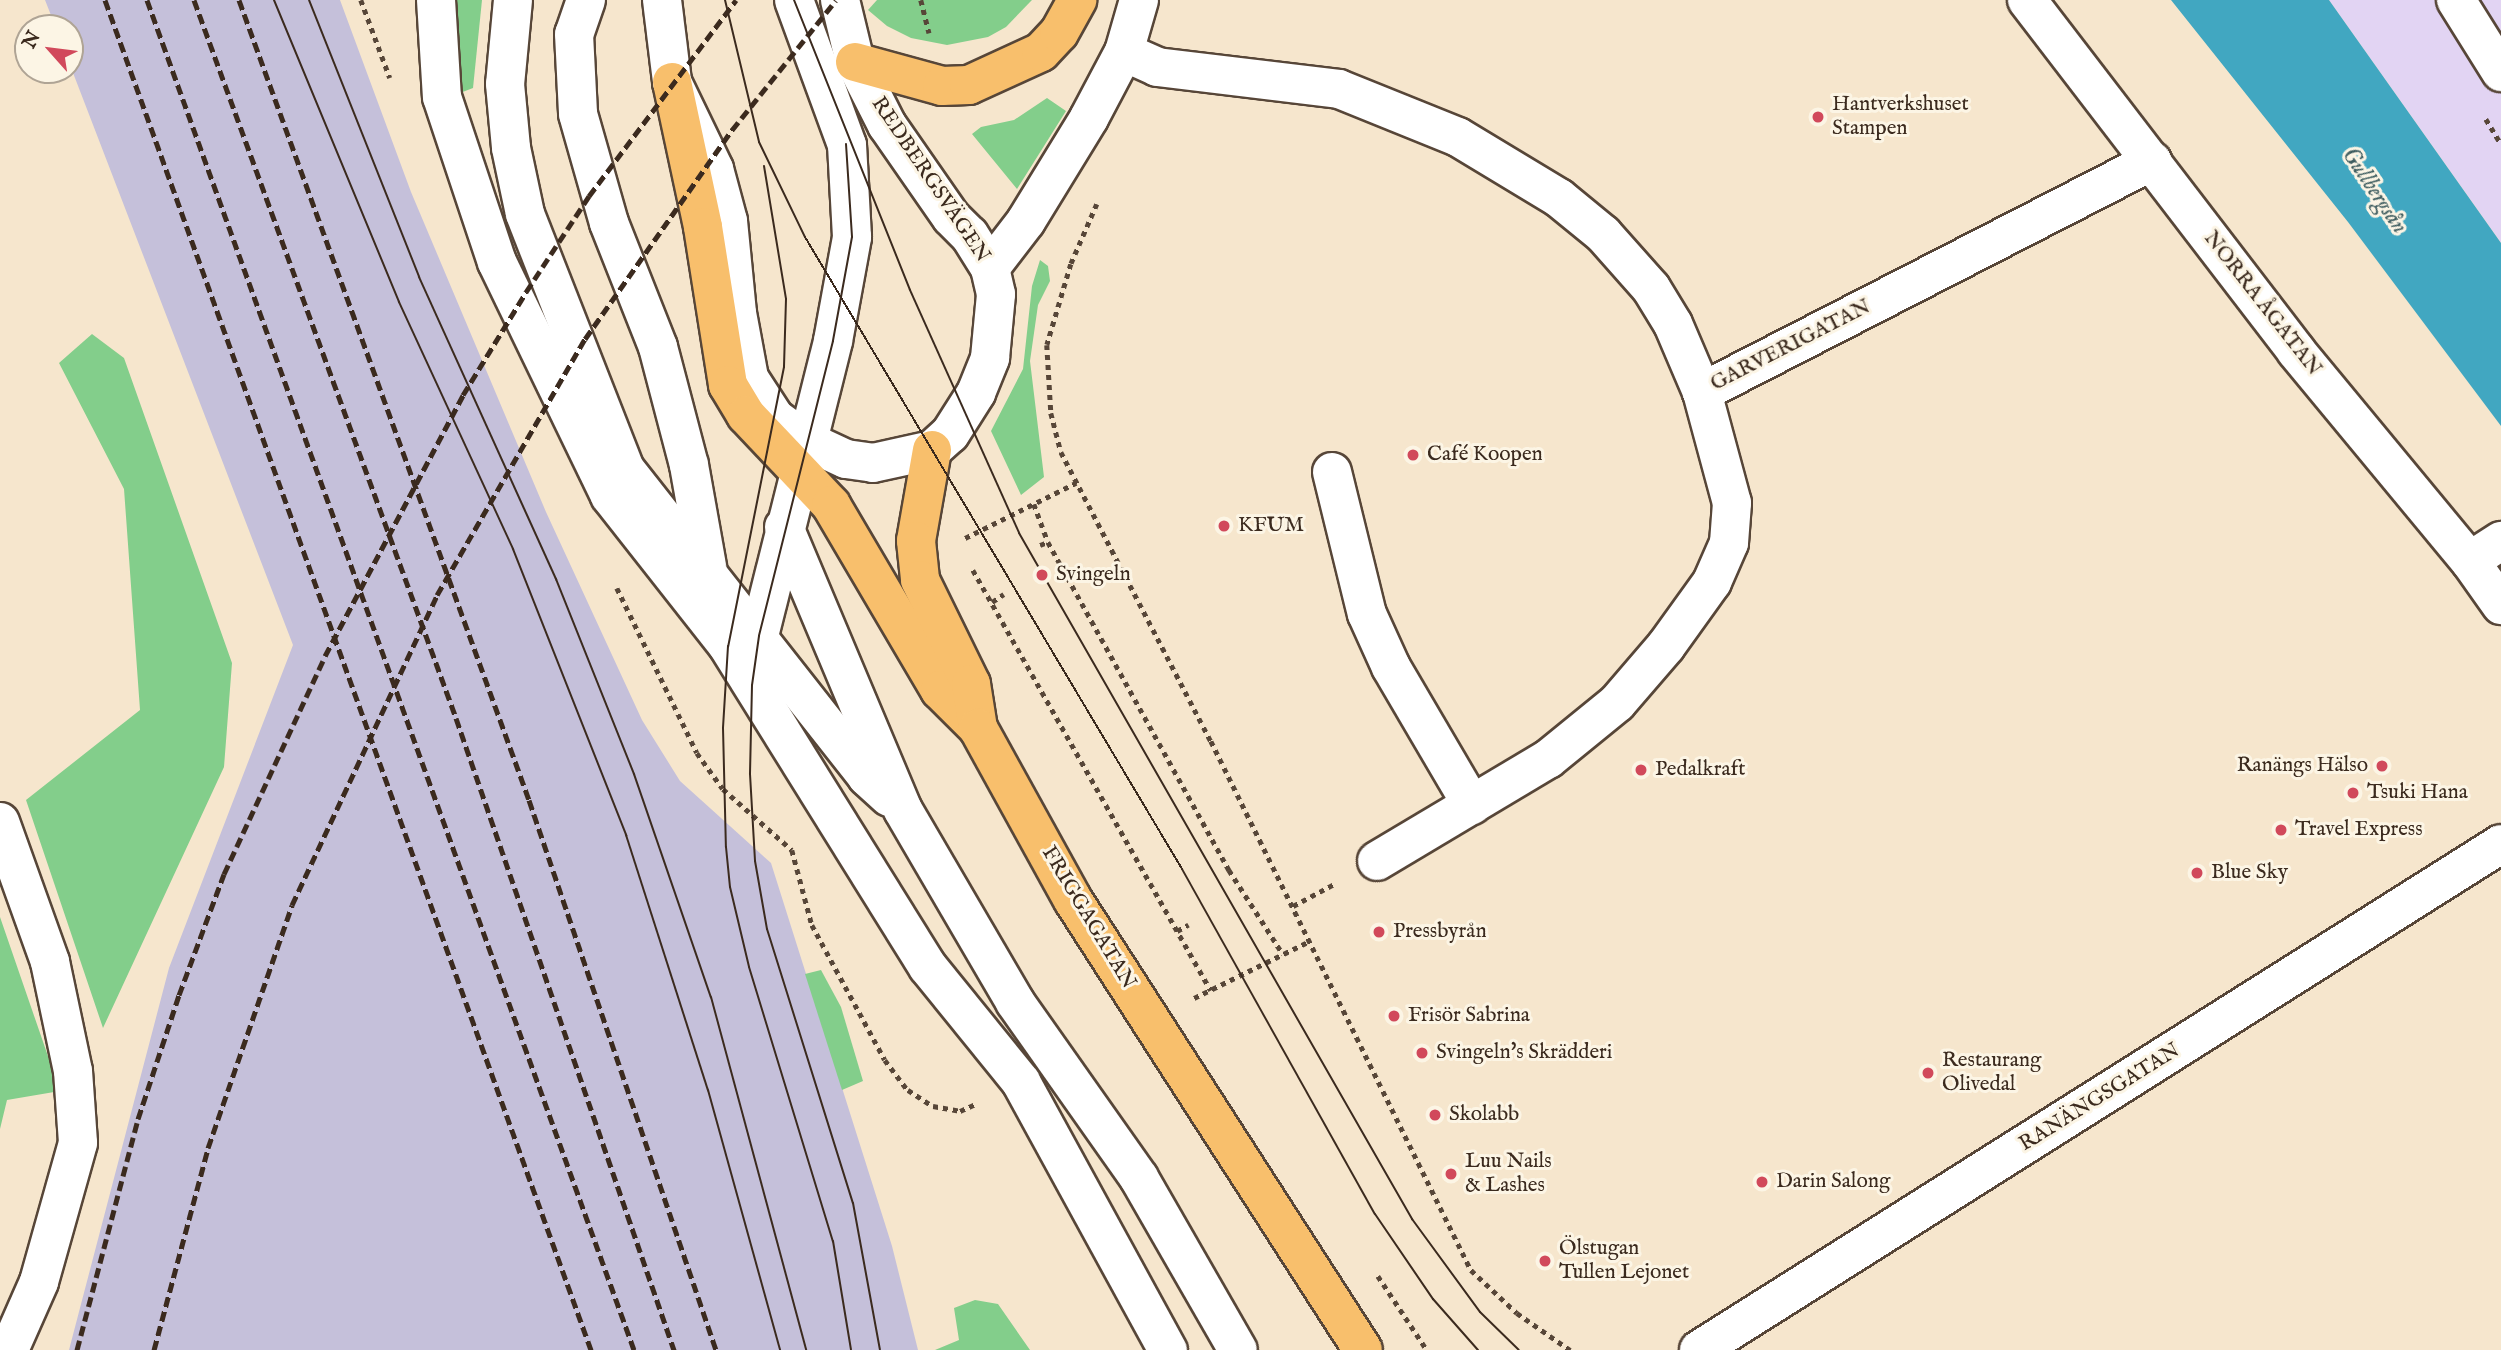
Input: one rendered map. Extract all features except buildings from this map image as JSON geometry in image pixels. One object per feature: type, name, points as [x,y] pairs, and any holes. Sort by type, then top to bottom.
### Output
[{"type":"main road","points":[[855,62],[942,86],[990,79],[1041,52],[1059,33],[1077,0]]},
{"type":"main road","points":[[672,82],[703,227],[727,385],[746,415],[802,453],[856,541],[940,690],[978,728]]},
{"type":"main road","name":"FRIGGAGATAN","points":[[932,450],[916,541],[920,580],[971,684],[978,728],[1073,900],[1363,1350]]},
{"type":"street","points":[[436,0],[442,97],[497,262],[610,496],[867,777],[903,810]]},
{"type":"street","points":[[513,0],[505,84],[511,148],[525,214],[625,469],[707,568],[744,641],[928,967],[1021,1083],[1168,1350]]},
{"type":"street","points":[[586,0],[575,34],[578,114],[609,223],[658,347],[689,465],[707,568]]},
{"type":"street","points":[[662,0],[672,82]]},
{"type":"street","points":[[744,641],[784,527],[833,341],[852,237],[853,202],[840,120],[794,0]]},
{"type":"street","name":"REDBERGSVÄGEN","points":[[840,0],[855,62],[887,125],[990,268],[996,330],[990,358],[976,393],[950,434],[932,450]]},
{"type":"street","points":[[990,268],[1026,220],[1124,52],[1139,0]]},
{"type":"street","name":"NORRA ÅGATAN","points":[[2027,0],[2296,351],[2485,551],[2501,606]]},
{"type":"street","points":[[2456,0],[2501,72]]},
{"type":"street","points":[[1124,52],[1157,67],[1339,89],[1458,137],[1559,198],[1603,234],[1651,288],[1673,324],[1702,391]]},
{"type":"street","name":"GARVERIGATAN","points":[[1377,861],[1548,759],[1618,703],[1667,646],[1712,582],[1729,543],[1732,503],[1702,391],[2151,161]]},
{"type":"street","points":[[802,453],[873,463],[932,450]]},
{"type":"street","points":[[1332,472],[1367,614],[1391,667],[1472,805]]},
{"type":"street","points":[[784,527],[903,810],[1015,1002],[1139,1178],[1238,1350]]},
{"type":"street","points":[[0,822],[50,962],[72,1071],[78,1143],[38,1282],[20,1333],[9,1350]]},
{"type":"street","name":"RANÄNGSGATAN","points":[[1699,1350],[2501,845]]},
{"type":"path","points":[[921,0],[942,86]]},
{"type":"path","points":[[1102,190],[1070,264],[1052,324],[1047,378],[1061,452],[1217,753],[1471,1270],[1517,1313],[1570,1350]]},
{"type":"path","points":[[1026,220],[1070,264]]},
{"type":"path","points":[[958,542],[1076,483]]},
{"type":"path","points":[[1034,504],[1048,541],[1228,870],[1283,954]]},
{"type":"path","points":[[1040,545],[1048,541]]},
{"type":"path","points":[[971,566],[1210,990]]},
{"type":"path","points":[[613,581],[697,753],[723,789],[792,850],[812,925],[885,1060],[908,1090],[933,1106],[960,1111]]},
{"type":"path","points":[[992,602],[1004,594]]},
{"type":"path","points":[[1222,874],[1228,870]]},
{"type":"path","points":[[1177,931],[1188,925]]},
{"type":"path","points":[[975,1092],[983,1101]]},
{"type":"shaded area","points":[[45,0],[340,0],[411,192],[546,512],[642,720],[680,781],[771,863],[892,1246],[918,1350],[69,1350],[169,968],[293,645],[77,84],[84,84],[84,14],[50,14]]},
{"type":"shaded area","points":[[2329,0],[2501,0],[2501,243],[2497,237]]},
{"type":"green space","points":[[454,0],[482,0],[473,88],[460,93]]},
{"type":"green space","points":[[877,0],[1032,0],[1006,27],[988,37],[947,45],[911,38],[887,26],[868,10]]},
{"type":"green space","points":[[1047,98],[1066,111],[1017,189],[972,134],[981,127],[1014,120]]},
{"type":"green space","points":[[1040,260],[1048,266],[1050,281],[1038,305],[1030,361],[1044,477],[1021,495],[991,431],[1023,369],[1032,286]]},
{"type":"green space","points":[[92,334],[124,358],[232,663],[224,767],[103,1028],[26,800],[140,710],[124,489],[59,363]]},
{"type":"green space","points":[[0,917],[60,1091],[7,1100],[0,1129]]},
{"type":"green space","points":[[821,970],[841,1007],[863,1081],[842,1090],[805,974]]},
{"type":"green space","points":[[975,1300],[998,1304],[1030,1350],[935,1350],[959,1340],[954,1308]]},
{"type":"water","name":"Gullbergsån","points":[[2171,0],[2329,0],[2501,243],[2501,426],[2348,222]]},
{"type":"tram line","points":[[274,0],[399,302],[513,549],[626,835],[708,1090],[780,1350]]},
{"type":"tram line","points":[[309,0],[419,277],[556,579],[634,774],[711,997],[806,1350]]},
{"type":"tram line","points":[[725,0],[759,142],[805,237],[1182,869],[1375,1214],[1433,1299],[1478,1350]]},
{"type":"tram line","points":[[794,0],[910,290],[1019,533],[1412,1219],[1480,1312],[1519,1350]]},
{"type":"tram line","points":[[846,144],[852,237],[833,341],[759,636],[752,685],[750,774],[755,861],[767,929],[853,1203],[880,1350]]},
{"type":"tram line","points":[[764,166],[786,299],[784,367],[728,646],[723,728],[726,847],[730,887],[749,967],[833,1241],[851,1350]]},
{"type":"railway","points":[[105,0],[591,1350]]},
{"type":"railway","points":[[147,0],[634,1350]]},
{"type":"railway","points":[[194,0],[456,718],[674,1350]]},
{"type":"railway","points":[[239,0],[529,800],[716,1350]]},
{"type":"railway","points":[[77,1350],[138,1119],[179,995],[224,874],[325,656],[463,395],[526,292],[589,196],[736,0]]},
{"type":"railway","points":[[154,1350],[208,1148],[292,905],[437,595],[585,339],[732,130],[836,0]]},
{"type":"place","name":"Hantverkshuset Stampen","points":[[1818,117]]},
{"type":"place","name":"Café Koopen","points":[[1413,455]]},
{"type":"place","name":"KFUM","points":[[1224,526]]},
{"type":"place","name":"Svingeln","points":[[1042,575]]},
{"type":"place","name":"Ranängs Hälso","points":[[2382,766]]},
{"type":"place","name":"Pedalkraft","points":[[1641,770]]},
{"type":"place","name":"Tsuki Hana","points":[[2353,793]]},
{"type":"place","name":"Travel Express","points":[[2281,830]]},
{"type":"place","name":"Blue Sky","points":[[2197,873]]},
{"type":"place","name":"Pressbyrån","points":[[1379,932]]},
{"type":"place","name":"Frisör Sabrina","points":[[1394,1016]]},
{"type":"place","name":"Svingeln's Skrädderi","points":[[1422,1053]]},
{"type":"place","name":"Restaurang Olivedal","points":[[1928,1073]]},
{"type":"place","name":"Skolabb","points":[[1435,1115]]},
{"type":"place","name":"Luu Nails & Lashes","points":[[1451,1174]]},
{"type":"place","name":"Darin Salong","points":[[1762,1182]]},
{"type":"place","name":"Ölstugan Tullen Lejonet","points":[[1545,1261]]}]
